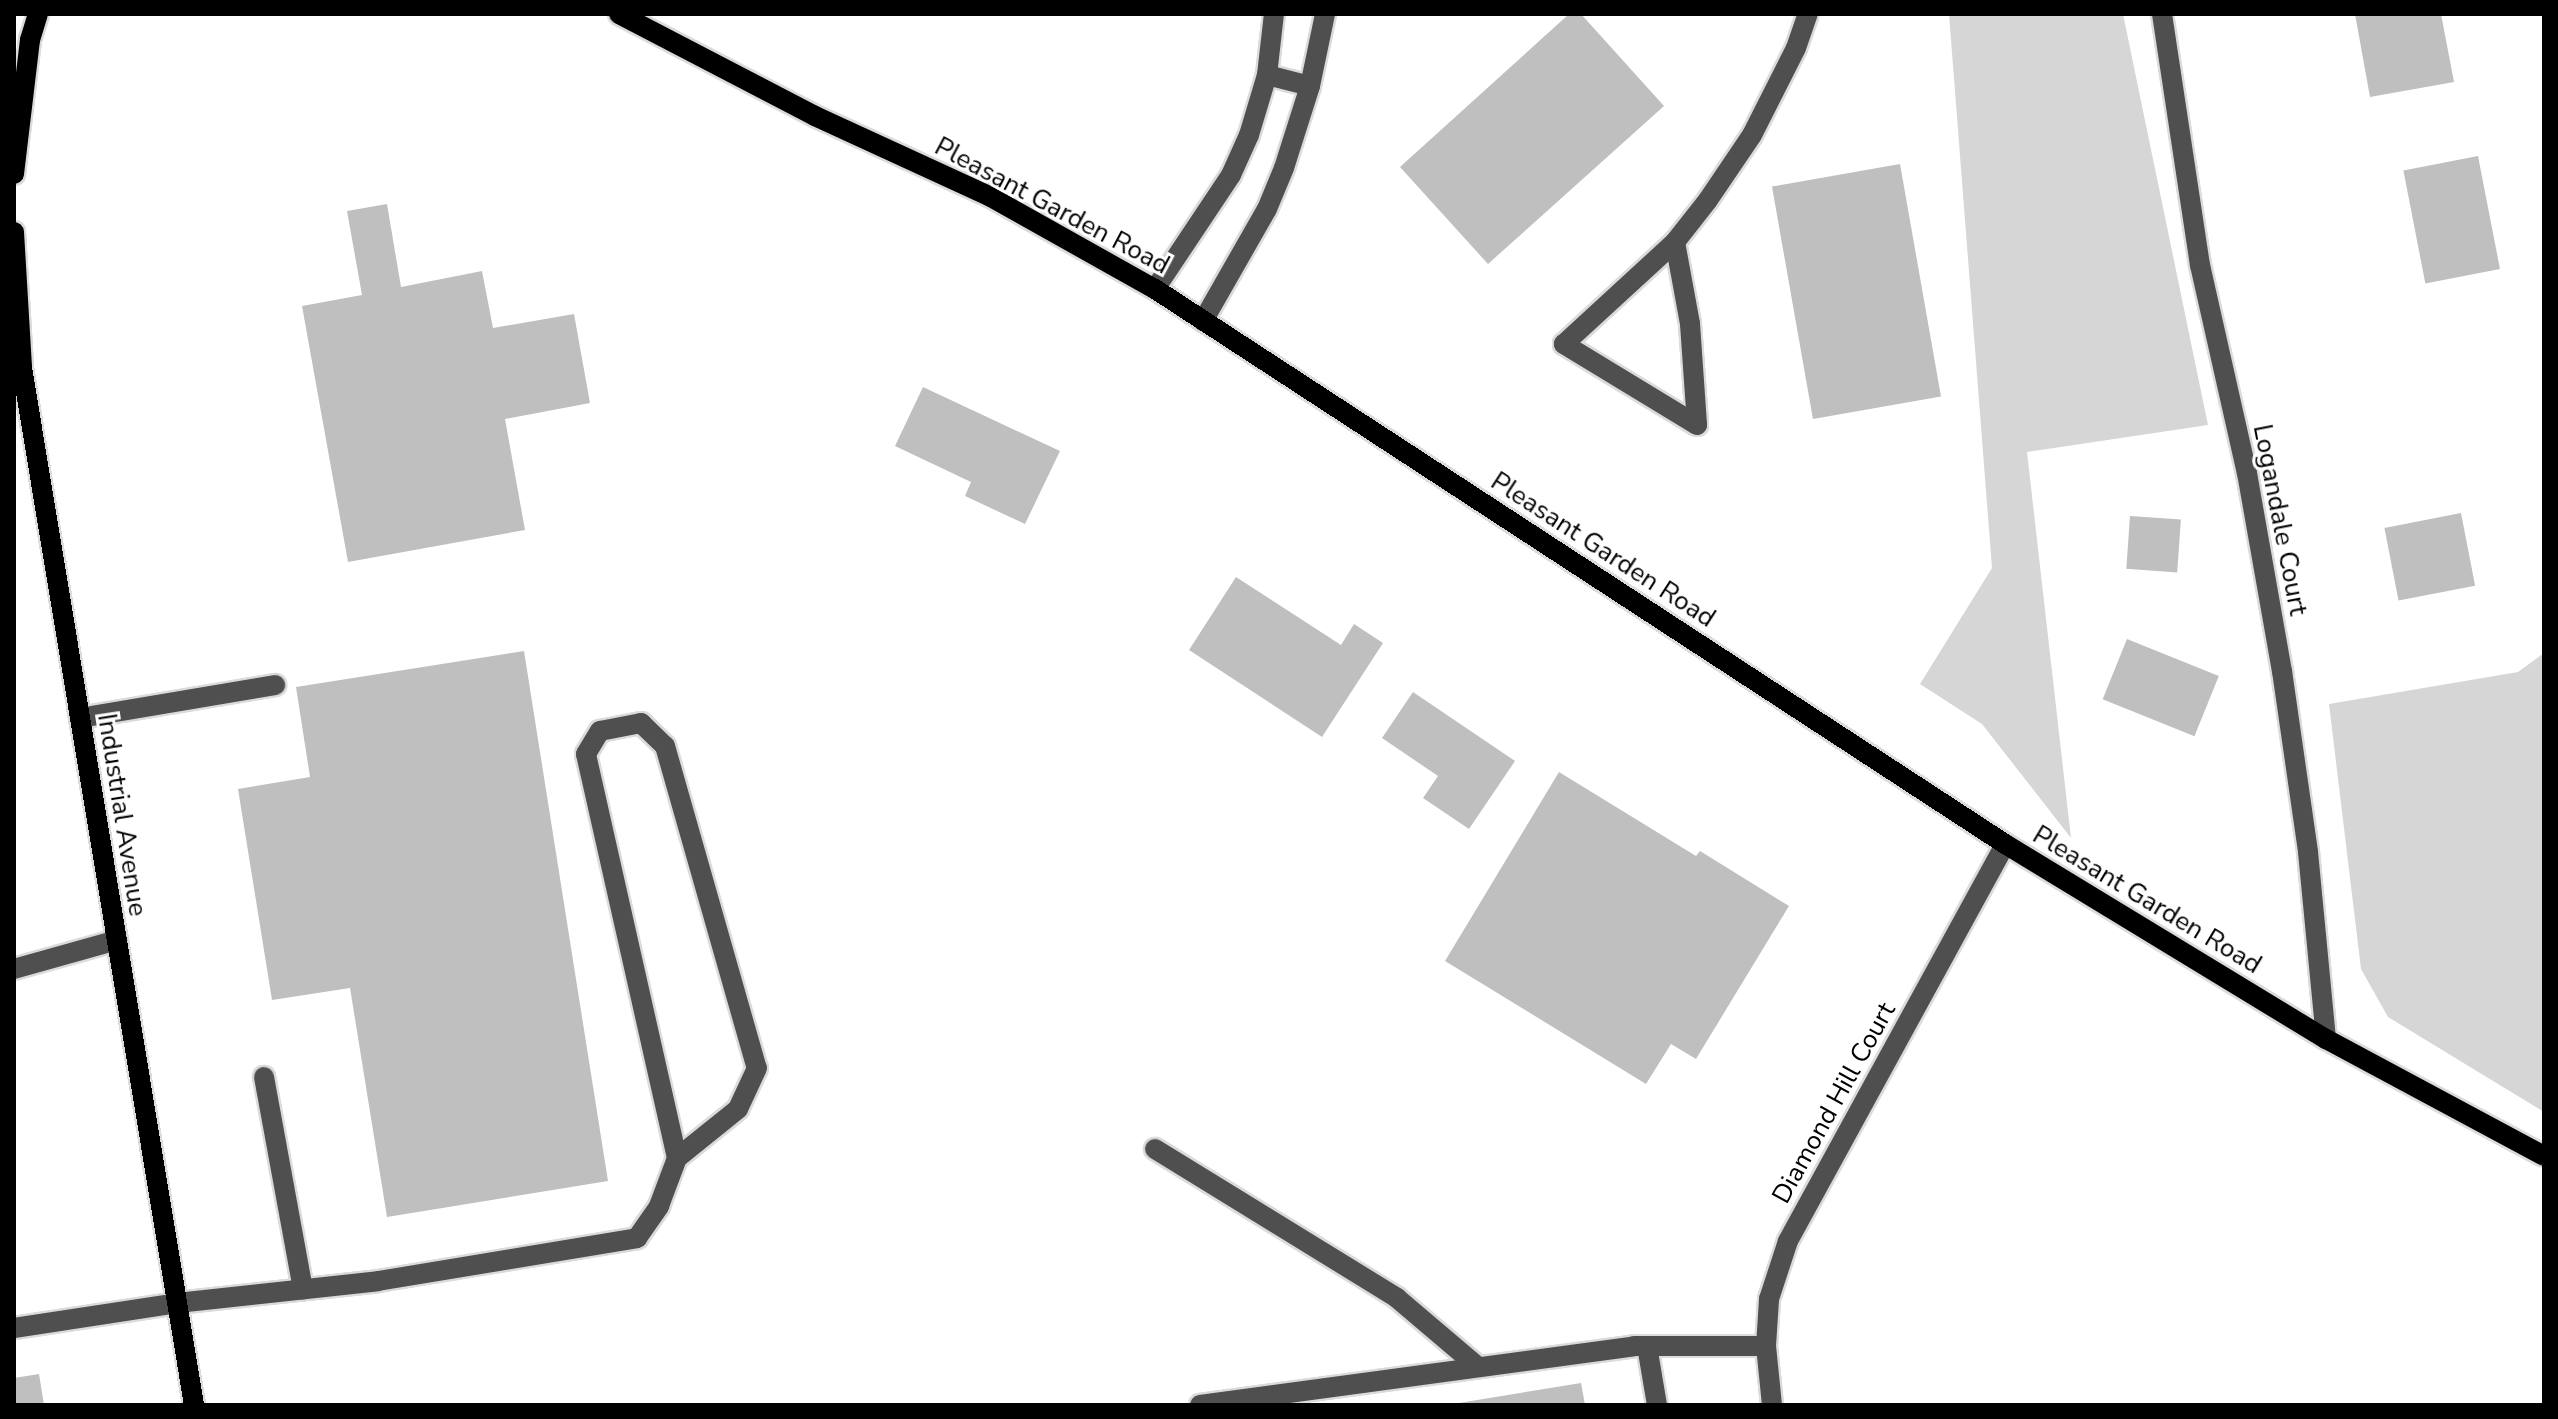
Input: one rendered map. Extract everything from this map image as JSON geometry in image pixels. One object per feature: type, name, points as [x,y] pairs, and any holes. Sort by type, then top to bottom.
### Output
[{"type":"main road","points":[[14,174],[30,40],[38,14]]},
{"type":"main road","name":"Pleasant Garden Road","points":[[619,14],[815,116],[989,196],[1155,289],[2005,844],[2326,1039],[2544,1156]]},
{"type":"main road","name":"Industrial Avenue","points":[[14,232],[22,368],[194,1405]]},
{"type":"street","points":[[1155,289],[1231,175],[1249,135],[1267,75],[1274,14]]},
{"type":"street","points":[[1203,321],[1267,209],[1310,86],[1325,14]]},
{"type":"street","points":[[1675,242],[1690,324],[1697,425],[1564,344],[1675,242],[1708,200],[1752,135],[1796,48],[1808,14]]},
{"type":"street","name":"Logandale Court","points":[[2162,14],[2200,265],[2247,473],[2282,671],[2308,852],[2326,1039]]},
{"type":"street","points":[[1267,75],[1310,86]]},
{"type":"street","points":[[80,718],[275,685]]},
{"type":"street","points":[[14,1328],[177,1303],[378,1281],[637,1238],[659,1206],[677,1158],[738,1109],[757,1068],[665,746],[641,723],[600,731],[586,754],[677,1158]]},
{"type":"street","name":"Diamond Hill Court","points":[[1772,1405],[1766,1346],[1769,1299],[1788,1241],[2005,844]]},
{"type":"street","points":[[14,969],[117,940]]},
{"type":"street","points":[[264,1077],[303,1289]]},
{"type":"street","points":[[1155,1149],[1397,1298],[1478,1367]]},
{"type":"street","points":[[1200,1405],[1647,1346],[1766,1346]]},
{"type":"street","points":[[1647,1346],[1657,1405]]},
{"type":"shaded area","points":[[1949,14],[2123,14],[2208,425],[2027,452],[2071,838],[1982,724],[1920,684],[1992,568]]},
{"type":"shaded area","points":[[2544,653],[2544,1112],[2388,1017],[2361,969],[2329,704],[2518,672]]},
{"type":"building","points":[[1569,14],[1581,14],[1664,106],[1488,264],[1400,167]]},
{"type":"building","points":[[2355,14],[2441,14],[2454,82],[2370,97]]},
{"type":"building","points":[[2478,156],[2500,269],[2425,283],[2403,171]]},
{"type":"building","points":[[1900,164],[1941,396],[1813,419],[1772,187]]},
{"type":"building","points":[[387,204],[401,287],[482,271],[493,328],[574,314],[590,403],[505,419],[525,530],[348,562],[302,306],[362,295],[347,211]]},
{"type":"building","points":[[923,387],[1060,451],[1025,524],[965,496],[971,482],[895,446]]},
{"type":"building","points":[[2461,513],[2475,586],[2399,601],[2384,528]]},
{"type":"building","points":[[2130,516],[2181,520],[2177,572],[2126,569]]},
{"type":"building","points":[[1236,577],[1341,645],[1354,624],[1383,643],[1322,737],[1189,650]]},
{"type":"building","points":[[2127,639],[2219,676],[2194,736],[2103,699]]},
{"type":"building","points":[[524,651],[608,1181],[387,1217],[350,988],[272,1000],[238,789],[310,777],[296,687]]},
{"type":"building","points":[[1413,692],[1515,761],[1469,829],[1423,798],[1438,776],[1382,738]]},
{"type":"building","points":[[1559,772],[1696,856],[1700,851],[1789,906],[1696,1059],[1671,1044],[1646,1084],[1445,961]]},
{"type":"building","points":[[39,1374],[44,1405],[14,1405],[14,1378]]},
{"type":"building","points":[[1581,1383],[1585,1405],[1459,1405],[1459,1403]]}]
